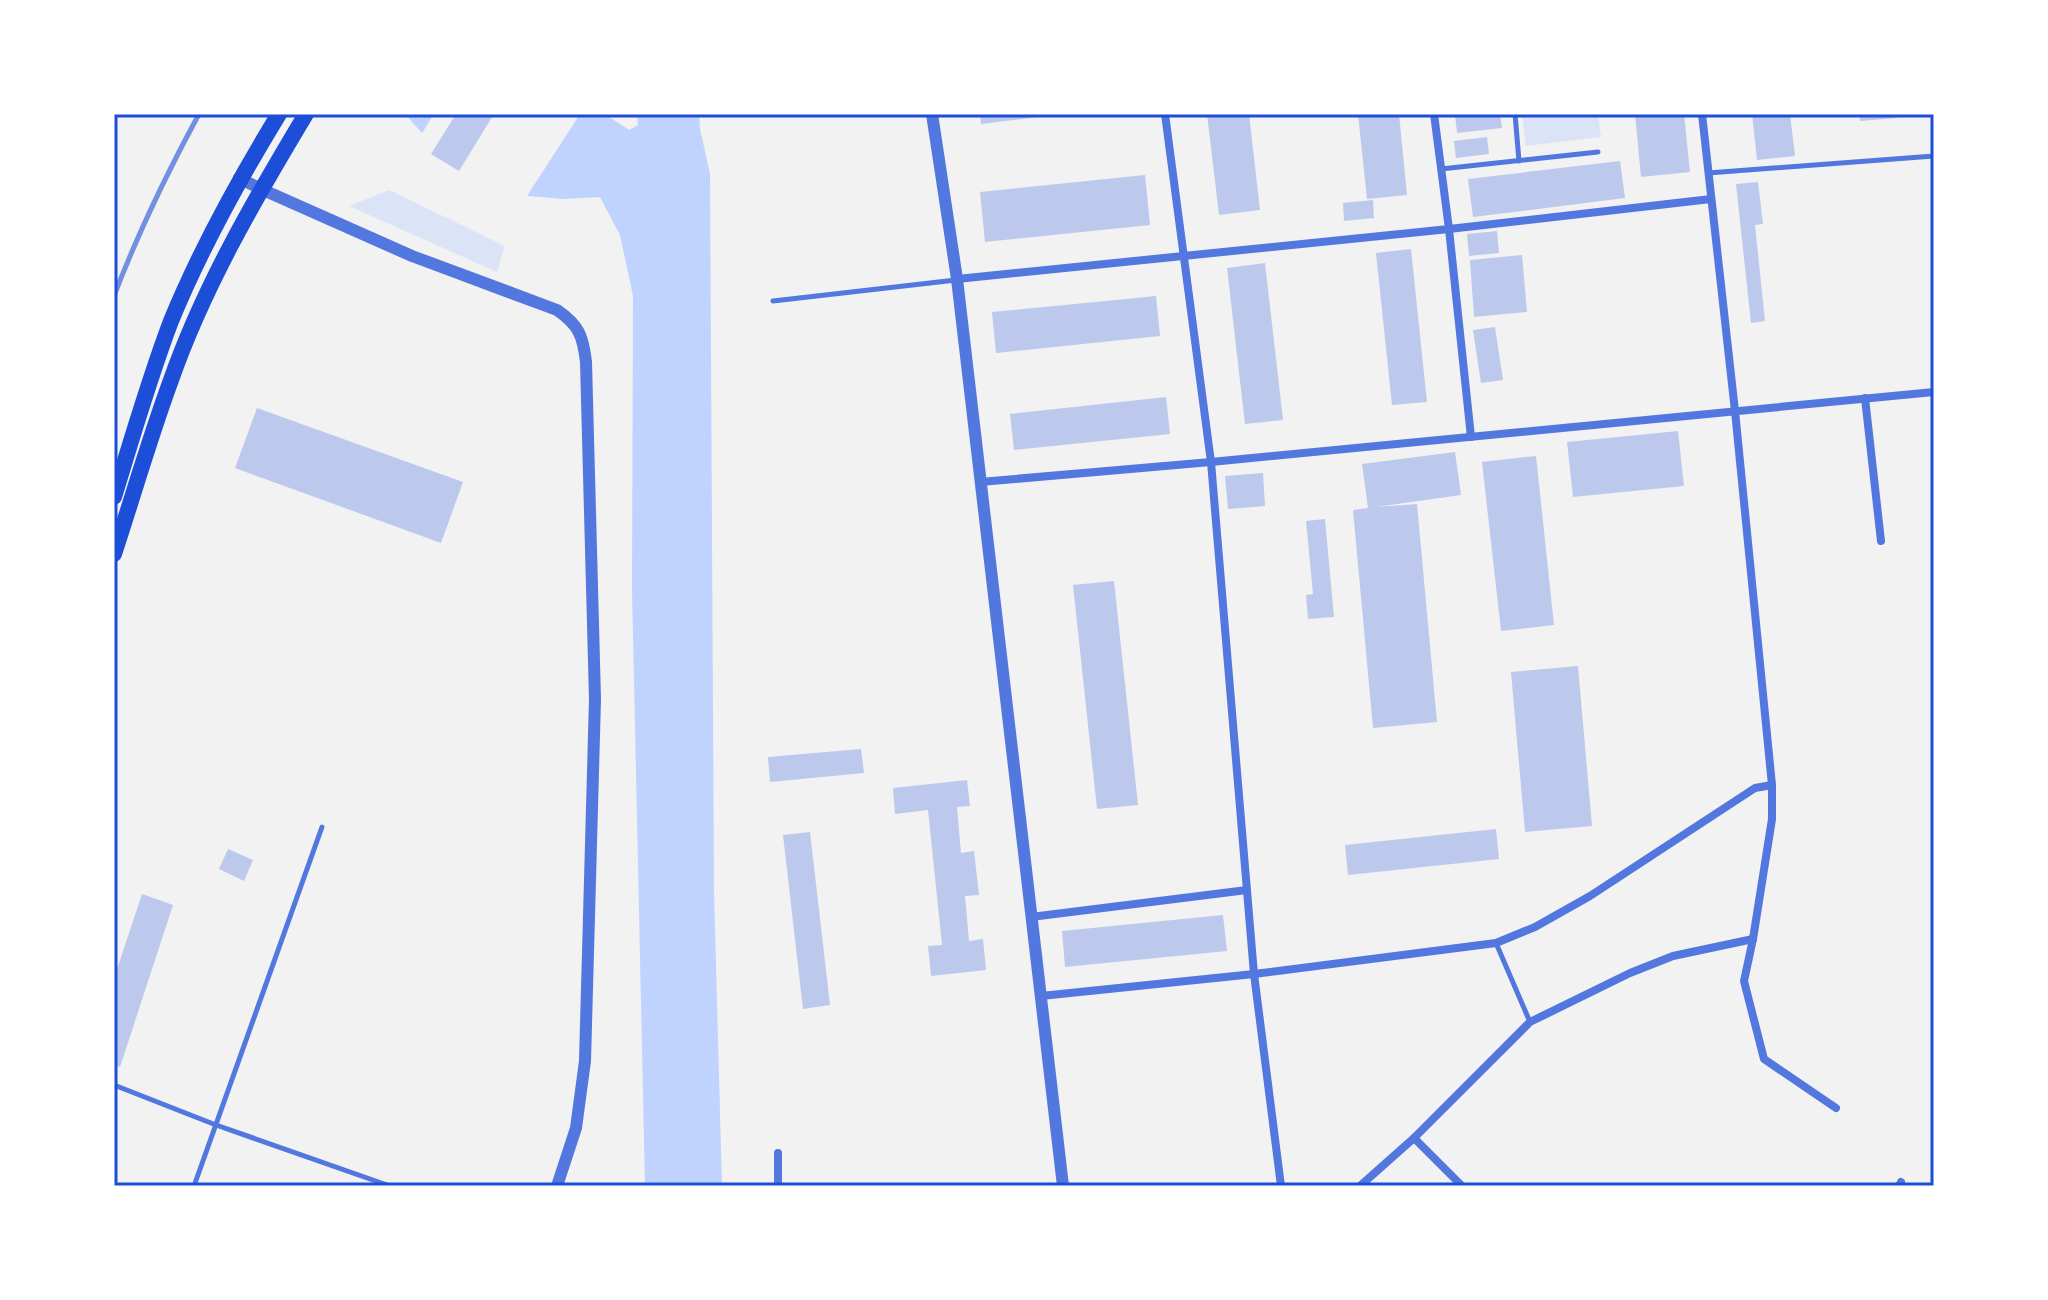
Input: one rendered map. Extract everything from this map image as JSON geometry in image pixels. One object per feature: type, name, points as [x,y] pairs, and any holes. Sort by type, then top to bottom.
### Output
[{"type":"main road","points":[[114,497],[152,375],[191,275],[239,178],[279,114]]},
{"type":"main road","points":[[114,554],[180,356],[224,259],[306,114]]},
{"type":"street","points":[[932,114],[957,279],[1063,1186]]},
{"type":"street","points":[[1165,114],[1211,462],[1254,974],[1281,1186]]},
{"type":"street","points":[[1434,114],[1471,437]]},
{"type":"street","points":[[1702,114],[1772,785],[1772,819],[1744,981],[1764,1059],[1836,1108]]},
{"type":"street","points":[[239,178],[412,256],[557,310],[570,319],[580,332],[586,362],[594,746],[585,1061],[576,1128],[559,1184]]},
{"type":"street","points":[[957,279],[1711,199]]},
{"type":"street","points":[[980,482],[1934,392]]},
{"type":"street","points":[[1865,398],[1881,541]]},
{"type":"street","points":[[1041,996],[1254,974],[1496,943],[1535,927],[1590,896],[1755,788],[1772,785]]},
{"type":"street","points":[[1031,917],[1247,890]]},
{"type":"street","points":[[1360,1186],[1414,1138],[1530,1022],[1630,973],[1673,956],[1753,939]]},
{"type":"street","points":[[1414,1138],[1462,1186]]},
{"type":"street","points":[[778,1153],[778,1186]]},
{"type":"lane","points":[[1515,114],[1519,161]]},
{"type":"lane","points":[[1441,169],[1598,152]]},
{"type":"lane","points":[[1708,173],[1934,156]]},
{"type":"lane","points":[[773,301],[957,279]]},
{"type":"lane","points":[[194,1186],[322,827]]},
{"type":"lane","points":[[1496,943],[1530,1022]]},
{"type":"lane","points":[[114,1085],[216,1125],[390,1186]]},
{"type":"shaded area","points":[[1598,114],[1601,137],[1526,146],[1522,115]]},
{"type":"shaded area","points":[[389,190],[505,246],[497,272],[349,206]]},
{"type":"water","points":[[405,114],[434,114],[422,133]]},
{"type":"water","points":[[580,114],[605,114],[629,130],[638,125],[637,114],[699,114],[710,174],[714,891],[722,1186],[645,1186],[632,590],[633,296],[620,235],[600,197],[564,199],[527,196]]},
{"type":"building","points":[[456,114],[494,114],[459,171],[431,154]]},
{"type":"building","points":[[980,114],[1046,114],[1047,116],[981,124]]},
{"type":"building","points":[[1207,114],[1249,114],[1260,210],[1219,215]]},
{"type":"building","points":[[1358,114],[1399,114],[1407,195],[1367,199]]},
{"type":"building","points":[[1455,114],[1500,114],[1502,128],[1457,133]]},
{"type":"building","points":[[1635,114],[1684,114],[1690,172],[1641,177]]},
{"type":"building","points":[[1752,114],[1790,114],[1795,156],[1757,160]]},
{"type":"building","points":[[1859,114],[1897,114],[1897,118],[1860,121]]},
{"type":"building","points":[[1487,137],[1489,154],[1456,158],[1454,141]]},
{"type":"building","points":[[1620,161],[1625,198],[1473,217],[1468,179]]},
{"type":"building","points":[[1145,175],[1150,225],[985,242],[980,192]]},
{"type":"building","points":[[1758,182],[1763,224],[1755,225],[1765,321],[1751,323],[1736,184]]},
{"type":"building","points":[[1373,200],[1374,218],[1344,221],[1343,203]]},
{"type":"building","points":[[1497,231],[1499,253],[1469,256],[1467,234]]},
{"type":"building","points":[[1411,249],[1427,402],[1392,405],[1376,253]]},
{"type":"building","points":[[1522,255],[1527,312],[1474,317],[1470,260]]},
{"type":"building","points":[[1265,263],[1283,420],[1245,424],[1227,268]]},
{"type":"building","points":[[1156,296],[1160,336],[996,353],[992,312]]},
{"type":"building","points":[[1495,327],[1503,380],[1481,383],[1473,330]]},
{"type":"building","points":[[1166,397],[1170,434],[1014,450],[1010,414]]},
{"type":"building","points":[[257,408],[463,482],[441,543],[235,468]]},
{"type":"building","points":[[1678,431],[1684,486],[1573,497],[1567,442]]},
{"type":"building","points":[[1455,452],[1461,495],[1376,507],[1417,504],[1437,722],[1373,728],[1353,510],[1368,508],[1362,464]]},
{"type":"building","points":[[1536,456],[1554,625],[1501,631],[1482,462]]},
{"type":"building","points":[[1263,473],[1265,506],[1228,509],[1225,476]]},
{"type":"building","points":[[1325,519],[1334,617],[1308,619],[1306,595],[1313,594],[1306,521]]},
{"type":"building","points":[[1114,581],[1138,805],[1097,809],[1073,585]]},
{"type":"building","points":[[1578,666],[1592,826],[1525,832],[1511,672]]},
{"type":"building","points":[[861,749],[864,773],[770,782],[768,757]]},
{"type":"building","points":[[967,780],[970,806],[957,807],[961,853],[974,851],[979,895],[965,896],[969,941],[983,939],[986,970],[931,976],[928,946],[942,945],[928,810],[895,814],[893,788]]},
{"type":"building","points":[[1496,829],[1499,859],[1348,875],[1345,845]]},
{"type":"building","points":[[810,832],[830,1005],[803,1009],[783,835]]},
{"type":"building","points":[[228,849],[253,860],[244,881],[219,869]]},
{"type":"building","points":[[142,894],[173,905],[120,1067],[114,1065],[114,978]]},
{"type":"building","points":[[1223,915],[1227,951],[1065,967],[1062,931]]},
{"type":"railway","points":[[114,296],[154,204],[199,114]]}]
